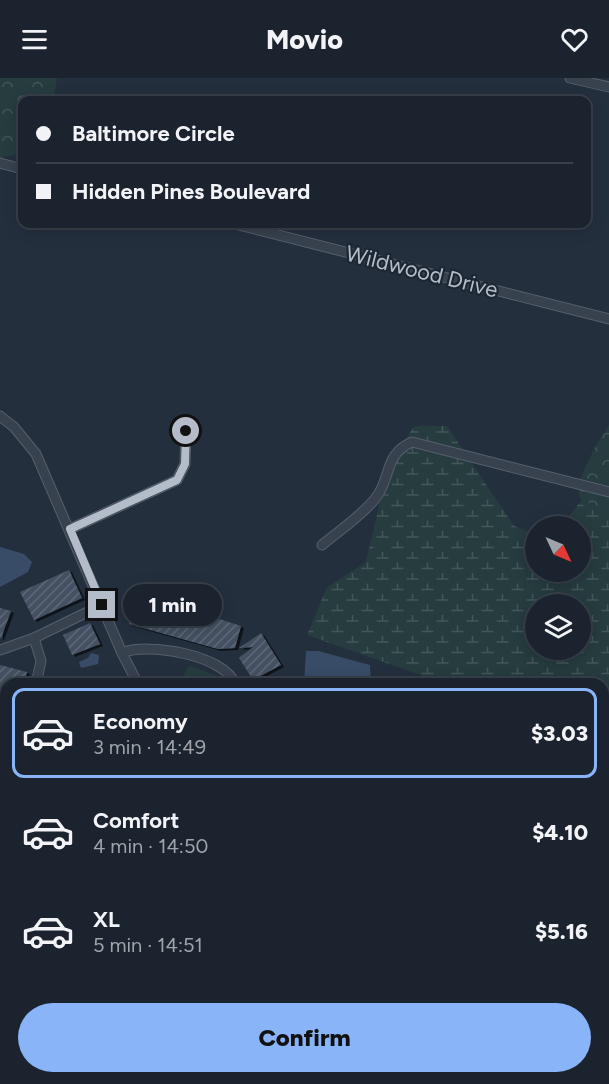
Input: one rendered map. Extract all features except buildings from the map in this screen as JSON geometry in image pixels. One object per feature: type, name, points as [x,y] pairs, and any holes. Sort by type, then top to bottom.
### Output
[{"type":"street","points":[[570,78],[609,87]]},
{"type":"street","points":[[0,163],[18,168]]},
{"type":"street","name":"Wildwood Drive","points":[[251,228],[609,319]]},
{"type":"street","points":[[0,416],[14,427],[36,454],[135,678]]},
{"type":"street","points":[[70,529],[177,480],[185,464],[186,431]]},
{"type":"street","points":[[322,545],[361,514],[378,496],[395,453],[400,447],[412,442],[609,492]]},
{"type":"street","points":[[0,650],[34,638],[102,605]]},
{"type":"street","points":[[34,638],[41,661],[37,678]]},
{"type":"street","points":[[122,653],[149,647],[215,663],[225,669],[231,678]]},
{"type":"green space","points":[[0,78],[57,78],[54,96],[18,96],[18,154],[0,158]]},
{"type":"green space","points":[[609,425],[609,511],[581,500],[577,486],[594,449]]},
{"type":"green space","points":[[415,426],[447,426],[514,526],[525,530],[525,582],[591,582],[591,516],[569,516],[582,500],[609,511],[609,678],[429,678],[307,635],[327,587],[365,563],[388,475],[403,442]]},
{"type":"green space","points":[[191,666],[221,678],[183,678],[187,668]]},
{"type":"water","points":[[0,547],[24,554],[32,562],[28,572],[0,587]]},
{"type":"water","points":[[306,651],[318,651],[370,665],[371,678],[304,678]]},
{"type":"water","points":[[91,653],[99,655],[98,664],[81,668],[79,662],[88,658]]},
{"type":"route","points":[[102,605],[70,529],[177,480],[185,464],[186,431]]}]
